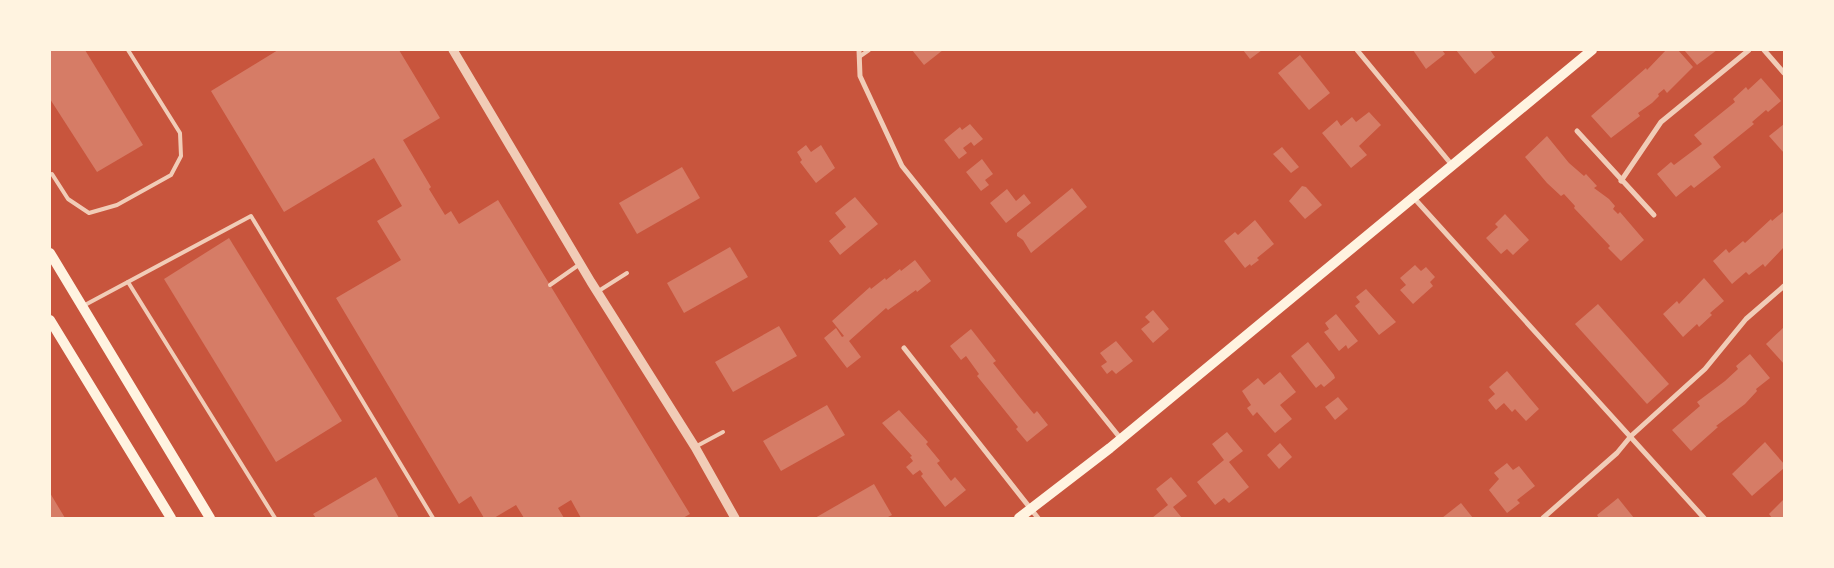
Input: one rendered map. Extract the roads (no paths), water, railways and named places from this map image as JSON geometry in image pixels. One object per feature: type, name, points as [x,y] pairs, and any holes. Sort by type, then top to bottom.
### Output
[{"type":"main road","points":[[1019,518],[1121,439],[1592,50]]},
{"type":"main road","points":[[50,253],[210,518]]},
{"type":"main road","points":[[50,320],[171,518]]},
{"type":"street","points":[[453,50],[597,292],[695,447],[732,517]]},
{"type":"street","points":[[859,50],[860,76],[902,166],[1121,439]]},
{"type":"street","points":[[1357,50],[1452,165]]},
{"type":"street","points":[[1620,181],[1661,122],[1749,50]]},
{"type":"street","points":[[1764,50],[1784,73]]},
{"type":"street","points":[[1576,130],[1620,181],[1654,215]]},
{"type":"street","points":[[1413,197],[1704,518]]},
{"type":"street","points":[[1543,518],[1617,453],[1631,436],[1705,369],[1746,319],[1784,286]]},
{"type":"street","points":[[904,348],[1038,518]]},
{"type":"lane","points":[[51,173],[68,200],[89,213],[117,205],[171,175],[181,156],[180,133],[128,50]]},
{"type":"lane","points":[[859,57],[869,50]]},
{"type":"lane","points":[[83,306],[251,216],[433,518]]},
{"type":"lane","points":[[550,284],[580,264]]},
{"type":"lane","points":[[597,292],[627,273]]},
{"type":"lane","points":[[128,282],[275,518]]},
{"type":"lane","points":[[695,447],[723,432]]}]
